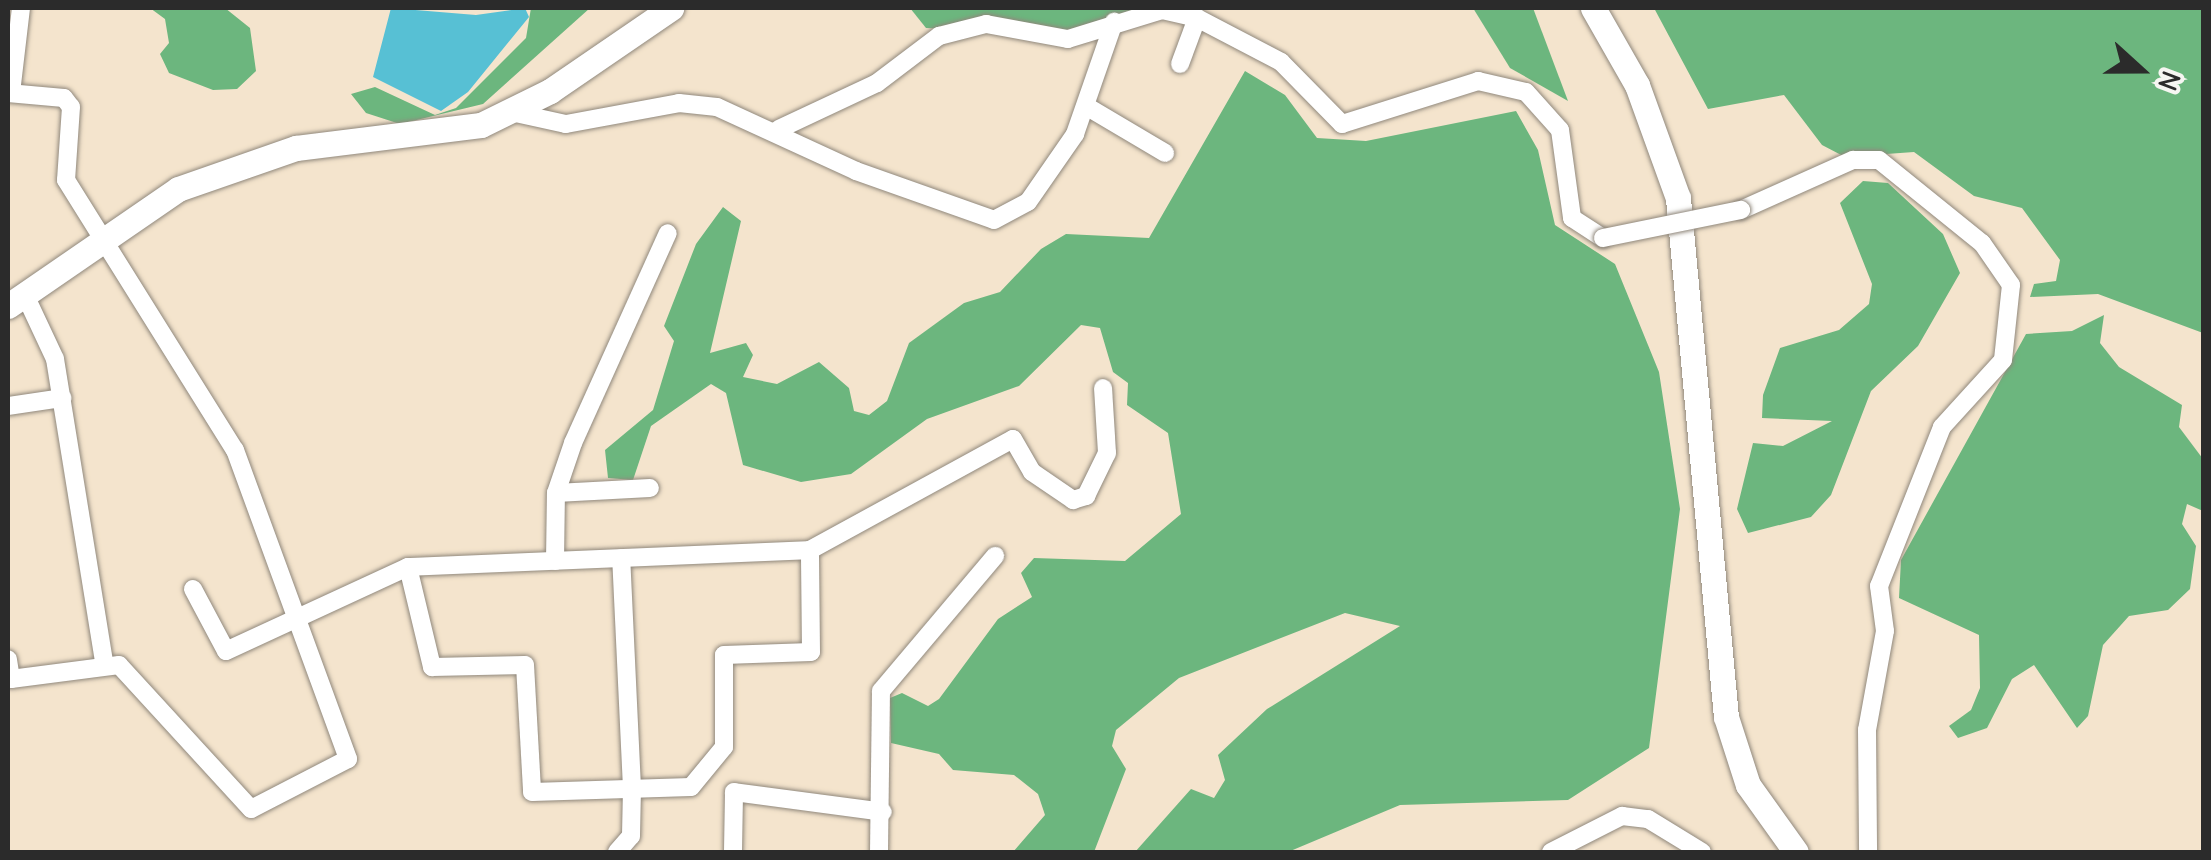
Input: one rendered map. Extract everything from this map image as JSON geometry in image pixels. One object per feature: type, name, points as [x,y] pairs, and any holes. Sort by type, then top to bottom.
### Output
[{"type":"street","points":[[8,660],[10,679],[104,662],[119,665],[251,809],[348,760],[298,616],[226,432],[66,180],[71,107],[64,98],[9,93],[22,8]]},
{"type":"street","points":[[104,662],[62,398],[17,302],[104,235],[178,189],[247,162],[481,125],[511,112],[670,8]]},
{"type":"street","points":[[1594,8],[1650,114],[1678,198],[1726,717],[1748,785],[1796,852]]},
{"type":"street","points":[[779,129],[878,83],[939,36],[986,24],[1068,39],[1162,10],[1197,18],[1281,62],[1342,124],[1478,81],[1526,92],[1560,130],[1572,218],[1604,238],[1741,210],[1853,160],[1878,160],[1982,243],[2010,285],[2003,360],[1942,427],[1915,512],[1890,542],[1867,730],[1868,852]]},
{"type":"street","points":[[1180,64],[1197,18]]},
{"type":"street","points":[[511,112],[566,124],[679,104],[779,129],[856,171],[994,220],[1028,202],[1086,106],[1114,22]]},
{"type":"street","points":[[1086,106],[1165,153]]},
{"type":"street","points":[[555,561],[556,493],[668,233]]},
{"type":"street","points":[[193,590],[226,651],[408,568],[810,550],[1013,439],[1032,472],[1073,500],[1086,496],[1106,454],[1104,388]]},
{"type":"street","points":[[8,406],[62,398]]},
{"type":"street","points":[[556,493],[650,488]]},
{"type":"street","points":[[408,568],[432,667],[524,666],[532,792],[691,786],[724,747],[724,654],[810,652],[810,550]]},
{"type":"street","points":[[878,852],[883,812],[881,691],[995,556]]},
{"type":"street","points":[[617,852],[631,836],[632,788],[621,558]]},
{"type":"street","points":[[742,852],[733,852],[734,792],[883,812]]},
{"type":"street","points":[[1550,852],[1622,816],[1648,818],[1702,852]]},
{"type":"green space","points":[[150,8],[225,8],[250,28],[256,71],[237,89],[213,90],[169,73],[160,54],[169,43],[165,19]]},
{"type":"green space","points":[[531,8],[590,8],[483,104],[400,124],[366,113],[351,94],[375,87],[435,115],[456,108],[526,38]]},
{"type":"green space","points":[[910,8],[1140,8],[1074,34],[926,28]]},
{"type":"green space","points":[[1473,8],[1533,8],[1568,101],[1510,68]]},
{"type":"green space","points":[[1654,8],[2203,8],[2203,333],[2098,294],[2030,297],[2034,284],[2056,281],[2060,260],[2022,208],[1974,196],[1914,152],[1845,157],[1822,145],[1784,95],[1708,109]]},
{"type":"green space","points":[[1245,71],[1285,95],[1317,138],[1366,141],[1516,111],[1538,150],[1555,225],[1615,264],[1659,372],[1680,509],[1649,748],[1568,800],[1400,805],[1288,852],[1135,852],[1191,789],[1214,798],[1225,780],[1218,755],[1267,709],[1400,626],[1345,613],[1179,678],[1116,730],[1112,746],[1126,769],[1094,852],[1013,852],[1045,815],[1038,794],[1014,775],[953,770],[939,754],[891,743],[890,698],[902,693],[928,706],[939,699],[998,619],[1032,597],[1021,573],[1034,558],[1125,561],[1181,514],[1168,433],[1127,405],[1128,383],[1113,372],[1100,328],[1081,325],[1019,386],[927,419],[851,474],[801,482],[743,465],[726,393],[711,384],[651,426],[633,480],[608,478],[605,450],[653,410],[674,341],[664,326],[696,244],[723,207],[741,221],[710,353],[746,343],[753,355],[743,377],[777,384],[819,362],[849,388],[854,411],[869,415],[887,401],[909,343],[964,303],[1000,292],[1041,249],[1066,234],[1149,238]]},
{"type":"green space","points":[[1863,181],[1888,183],[1943,234],[1960,273],[1918,346],[1871,391],[1831,495],[1811,517],[1748,533],[1737,509],[1753,443],[1783,446],[1832,421],[1762,418],[1763,395],[1780,348],[1839,330],[1869,304],[1872,284],[1840,203]]},
{"type":"green space","points":[[2104,315],[2100,343],[2119,367],[2182,405],[2179,427],[2203,459],[2203,511],[2187,504],[2182,524],[2196,546],[2190,589],[2168,610],[2129,616],[2103,645],[2088,716],[2077,728],[2034,665],[2012,679],[1987,728],[1958,738],[1949,726],[1971,710],[1980,688],[1979,635],[1899,598],[1901,560],[2026,334],[2072,331]]},
{"type":"water","points":[[391,8],[476,15],[525,8],[529,17],[468,92],[441,111],[373,77]]}]
